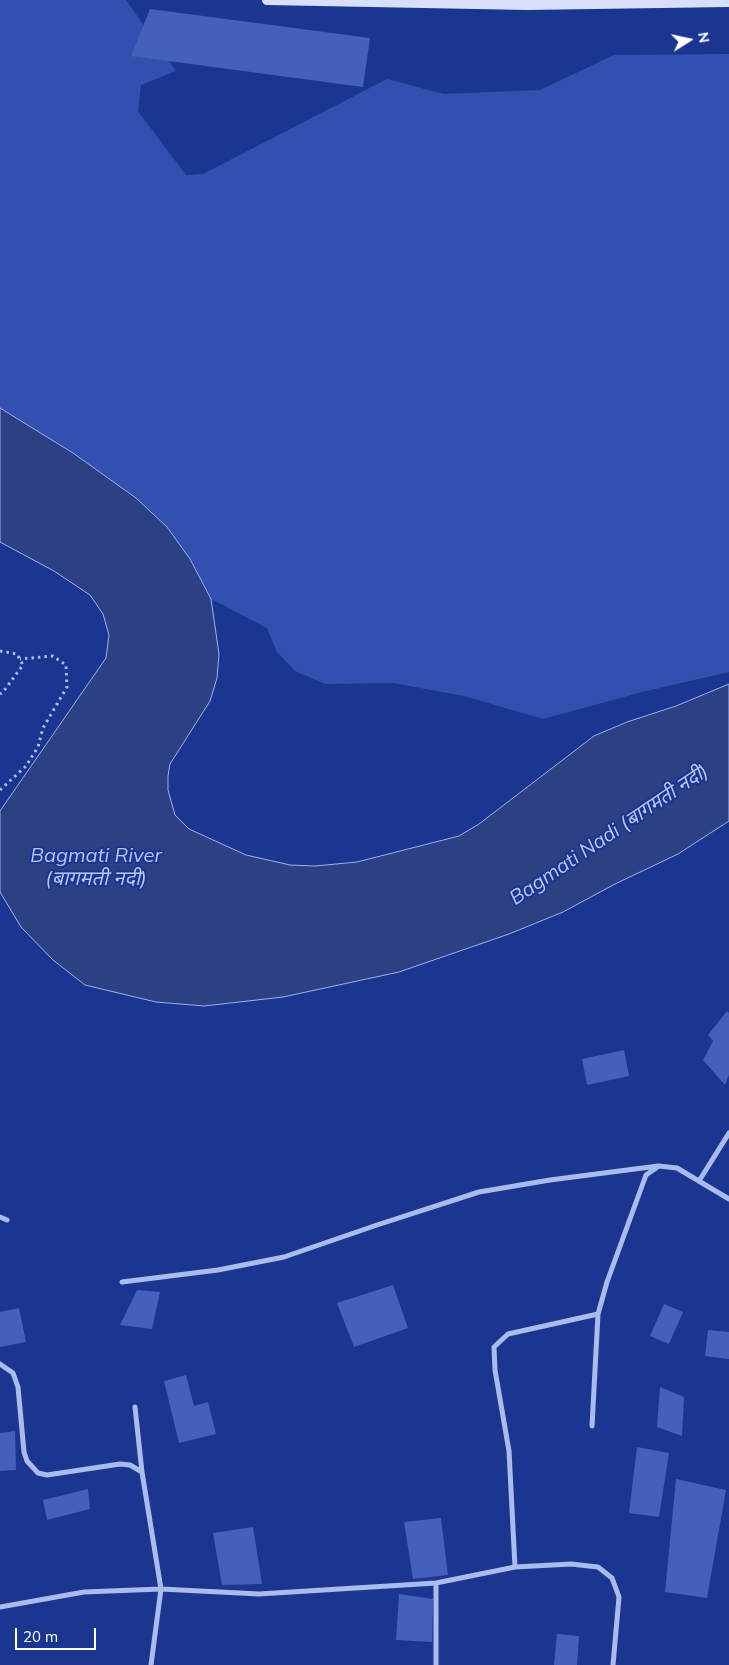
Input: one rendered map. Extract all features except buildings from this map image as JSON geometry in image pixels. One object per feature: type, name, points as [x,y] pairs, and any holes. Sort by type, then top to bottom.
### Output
[{"type":"main road","points":[[267,0],[355,0],[527,5],[729,2]]},
{"type":"street","points":[[699,1181],[729,1133]]},
{"type":"street","points":[[592,1426],[598,1314],[607,1282],[646,1175],[659,1166]]},
{"type":"street","points":[[122,1282],[218,1270],[284,1257],[377,1224],[479,1192],[550,1180],[659,1166],[677,1168],[729,1199]]},
{"type":"street","points":[[0,1217],[7,1220]]},
{"type":"street","points":[[515,1567],[509,1452],[495,1370],[494,1347],[508,1334],[598,1314]]},
{"type":"street","points":[[0,1364],[13,1373],[18,1387],[24,1452],[27,1461],[38,1473],[47,1475],[120,1464],[130,1466],[142,1472]]},
{"type":"street","points":[[135,1407],[142,1472],[161,1589],[151,1665]]},
{"type":"street","points":[[0,1607],[84,1592],[161,1589],[259,1594],[436,1583],[515,1567],[571,1564],[598,1567],[612,1578],[619,1597],[613,1665]]},
{"type":"street","points":[[436,1583],[436,1665]]},
{"type":"path","points":[[0,651],[18,654],[23,665],[0,694]]},
{"type":"path","points":[[0,790],[26,766],[38,747],[47,720],[67,687],[66,665],[53,656],[20,659]]},
{"type":"shaded area","points":[[0,0],[126,0],[176,71],[141,85],[138,111],[186,175],[203,174],[387,79],[444,94],[540,90],[614,55],[729,54],[729,672],[642,692],[543,719],[464,696],[393,683],[325,684],[295,671],[277,652],[267,628],[211,599],[190,559],[167,527],[136,498],[73,453],[0,408]]},
{"type":"water","name":"Bagmati River (बागमती नदी)","points":[[0,408],[73,453],[136,498],[167,527],[190,559],[211,599],[219,654],[217,678],[210,701],[170,764],[168,776],[168,790],[175,815],[189,829],[246,855],[290,865],[315,866],[357,862],[459,836],[479,824],[594,736],[729,684],[729,821],[678,854],[615,884],[563,912],[509,934],[399,972],[283,997],[204,1006],[156,1002],[85,985],[53,960],[21,927],[0,892],[0,811],[106,658],[109,635],[103,614],[90,595],[54,571],[0,542]]},
{"type":"water label","name":"Bagmati Nadi (बागमती नदी)","points":[[609,835]]}]
